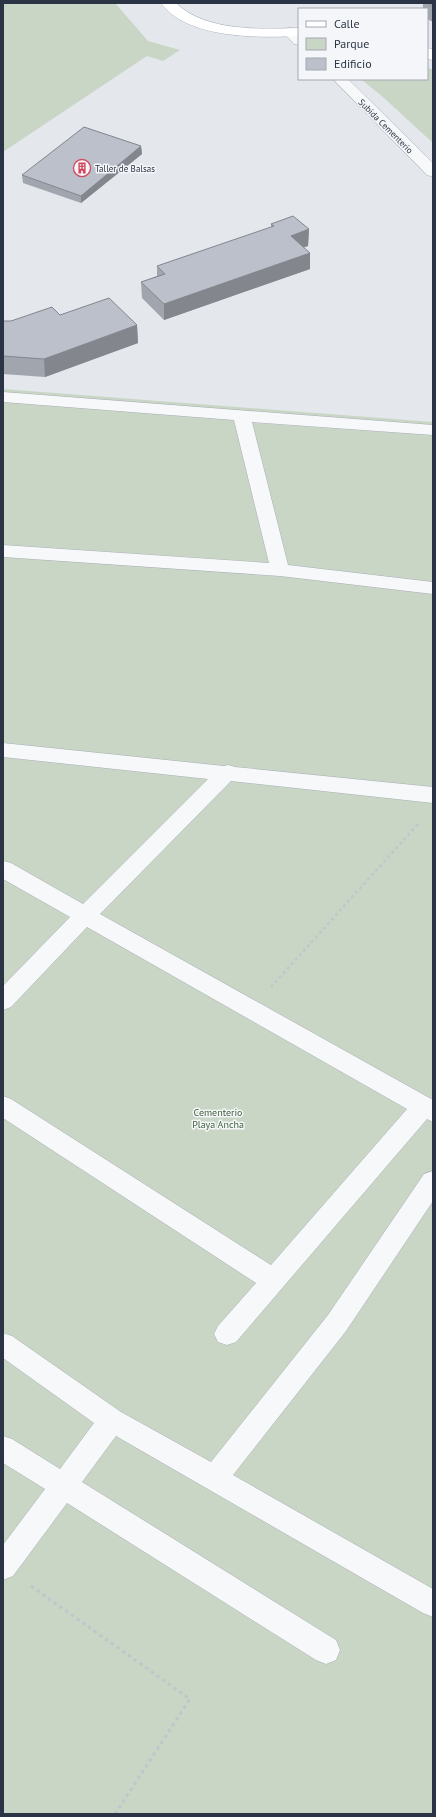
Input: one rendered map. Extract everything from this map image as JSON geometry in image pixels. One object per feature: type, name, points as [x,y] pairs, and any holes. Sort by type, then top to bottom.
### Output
[{"type":"main road","points":[[168,3],[186,16],[214,26],[247,32],[296,35]]},
{"type":"street","name":"Subida Cementerio","points":[[341,80],[433,172]]},
{"type":"street","points":[[3,397],[433,430]]},
{"type":"street","points":[[242,416],[280,570]]},
{"type":"street","points":[[3,550],[280,570],[433,588]]},
{"type":"street","points":[[3,750],[228,772],[433,795]]},
{"type":"street","points":[[3,1001],[84,916],[228,772]]},
{"type":"street","points":[[3,869],[428,1110],[227,1334]]},
{"type":"street","points":[[3,1106],[274,1280]]},
{"type":"street","points":[[215,1478],[337,1323],[433,1181]]},
{"type":"street","points":[[3,1344],[112,1420],[433,1604]]},
{"type":"street","points":[[3,1567],[112,1420]]},
{"type":"street","points":[[3,1448],[62,1487],[326,1650]]},
{"type":"path","points":[[251,1010],[422,819]]},
{"type":"path","points":[[3,1567],[190,1699],[115,1814]]},
{"type":"green space","points":[[3,3],[115,3],[148,41],[180,50],[163,61],[147,56],[3,152]]},
{"type":"green space","points":[[428,68],[433,70],[433,143],[362,80],[428,80]]},
{"type":"green space","name":"Cementerio Playa Ancha","points":[[3,389],[433,422],[433,1814],[3,1814]]},
{"type":"building","name":"Taller de Balsas","points":[[84,127],[141,146],[81,196],[22,175]]},
{"type":"building","points":[[293,216],[309,229],[291,236],[310,253],[164,304],[141,282],[165,274],[157,266],[274,226],[271,224]]},
{"type":"building","points":[[109,298],[137,325],[44,359],[3,356],[3,321],[11,321],[52,307],[60,315]]},
{"type":"place","name":"Taller de Balsas","points":[[82,168]]}]
